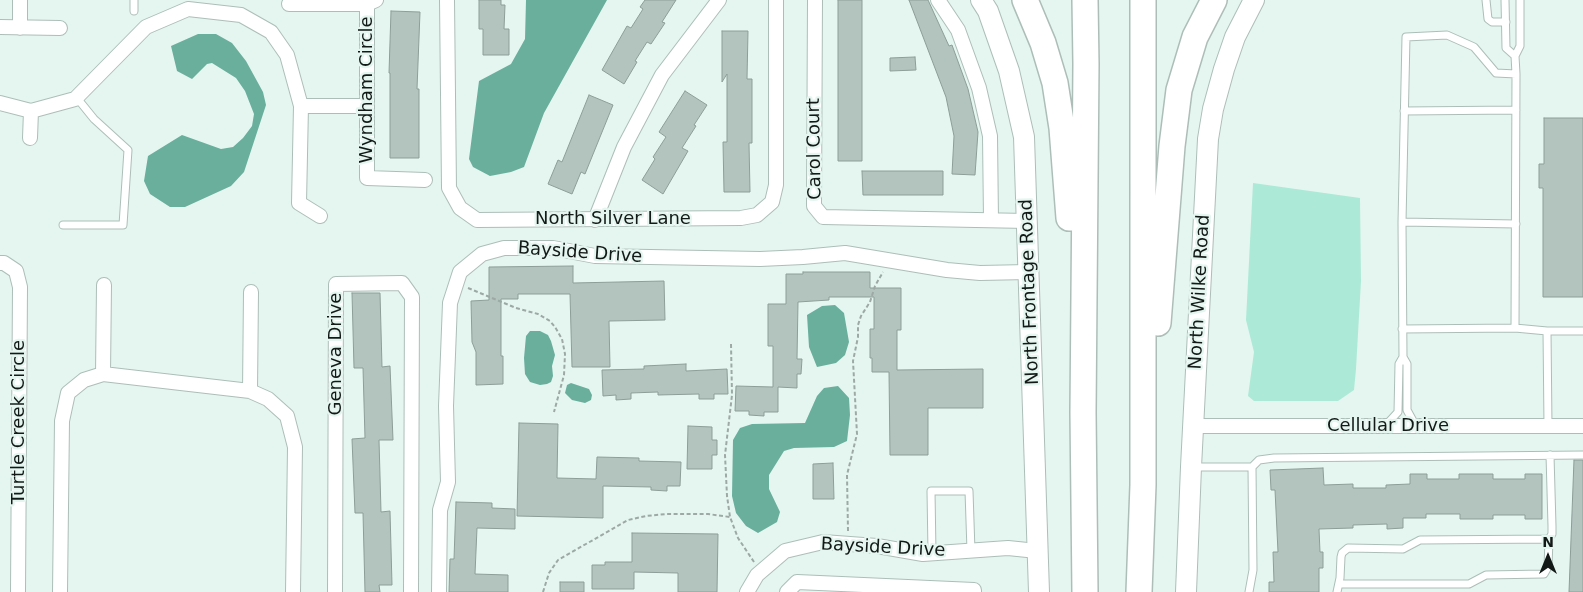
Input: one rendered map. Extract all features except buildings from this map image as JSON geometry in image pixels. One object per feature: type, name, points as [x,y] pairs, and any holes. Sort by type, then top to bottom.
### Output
[{"type":"highway","points":[[1025,0],[1043,43],[1056,83],[1069,208],[1071,320],[1083,412]]},
{"type":"highway","points":[[1085,0],[1083,412],[1085,592]]},
{"type":"highway","points":[[1140,592],[1143,485],[1143,0]]},
{"type":"highway","points":[[1143,485],[1157,344],[1176,111],[1195,37],[1214,0]]},
{"type":"street","points":[[20,0],[20,28]]},
{"type":"street","name":"North Silver Lane","points":[[447,0],[449,188],[460,208],[477,220],[741,218],[757,215],[772,202],[776,184],[776,0]]},
{"type":"street","points":[[595,220],[624,147],[662,75],[719,0]]},
{"type":"street","name":"Carol Court","points":[[815,0],[814,206],[823,217],[1027,221]]},
{"type":"street","points":[[938,0],[958,30],[978,88],[990,136],[991,220]]},
{"type":"street","name":"North Frontage Road","points":[[981,0],[988,11],[1009,71],[1024,137],[1039,592]]},
{"type":"street","name":"North Wilke Road","points":[[1186,592],[1208,139],[1213,109],[1224,69],[1235,37],[1254,0]]},
{"type":"street","points":[[289,4],[372,2]]},
{"type":"street","name":"Wyndham Circle","points":[[372,2],[366,178],[425,180]]},
{"type":"street","points":[[0,104],[31,111],[77,98],[146,27],[188,8],[203,5],[241,15],[271,32],[287,55],[301,106],[299,203],[320,216]]},
{"type":"street","points":[[0,27],[60,28]]},
{"type":"street","points":[[301,106],[367,106]]},
{"type":"street","points":[[30,138],[31,111]]},
{"type":"street","name":"Bayside Drive","points":[[439,592],[440,510],[448,482],[446,406],[450,303],[460,272],[482,254],[504,248],[553,248],[595,256],[760,259],[844,253],[964,272],[1028,272]]},
{"type":"street","name":"Turtle Creek Circle","points":[[0,263],[4,263],[16,272],[20,287],[18,592]]},
{"type":"street","name":"Geneva Drive","points":[[336,592],[336,284],[402,283],[412,297],[411,592]]},
{"type":"street","points":[[103,374],[104,285]]},
{"type":"street","points":[[250,391],[251,292]]},
{"type":"street","points":[[60,592],[62,421],[68,393],[84,380],[103,374],[250,391],[268,399],[287,416],[295,448],[293,592]]},
{"type":"street","name":"Cellular Drive","points":[[1193,426],[1583,426]]},
{"type":"street","name":"Bayside Drive","points":[[748,592],[757,575],[785,551],[823,542],[877,546],[923,554],[1008,548],[1037,551]]},
{"type":"street","points":[[787,592],[797,582],[974,590],[974,592]]},
{"type":"lane","points":[[134,0],[134,11]]},
{"type":"lane","points":[[1486,0],[1488,19],[1492,22],[1506,22]]},
{"type":"lane","points":[[1505,0],[1506,48],[1515,56]]},
{"type":"lane","points":[[1515,328],[1515,56],[1520,46],[1520,0]]},
{"type":"lane","points":[[1419,426],[1413,421],[1407,410],[1407,364],[1403,357],[1402,328],[1406,38],[1447,35],[1474,47],[1496,73],[1516,74]]},
{"type":"lane","points":[[63,225],[123,226],[128,150],[94,119],[77,98]]},
{"type":"lane","points":[[1404,111],[1516,110]]},
{"type":"lane","points":[[1402,222],[1516,224]]},
{"type":"lane","points":[[1402,328],[1515,328],[1547,331],[1583,331]]},
{"type":"lane","points":[[1547,331],[1548,426]]},
{"type":"lane","points":[[1386,426],[1398,412],[1399,364],[1403,357]]},
{"type":"lane","points":[[1399,392],[1407,392]]},
{"type":"lane","points":[[1191,467],[1252,467],[1259,460],[1274,458],[1583,455]]},
{"type":"lane","points":[[1340,584],[1469,584],[1486,575],[1544,574],[1548,567],[1549,539],[1552,534],[1550,456]]},
{"type":"lane","points":[[1249,592],[1253,570],[1252,467]]},
{"type":"lane","points":[[932,553],[931,491],[969,491],[971,551]]},
{"type":"lane","points":[[1337,592],[1340,584],[1342,553],[1348,548],[1403,549],[1420,540],[1549,539]]},
{"type":"path","points":[[849,544],[847,475],[857,434],[853,362],[858,337],[858,325],[889,260]]},
{"type":"path","points":[[457,283],[487,297],[538,314],[550,321],[555,327],[562,339],[565,354],[564,375],[554,412]]},
{"type":"path","points":[[731,344],[732,395],[725,455],[727,496],[730,517],[738,538],[752,560],[762,571]]},
{"type":"path","points":[[542,592],[549,573],[558,560],[628,520],[666,514],[708,514],[730,517]]},
{"type":"shaded area","points":[[526,0],[607,0],[544,113],[524,167],[511,172],[490,176],[473,167],[469,159],[479,81],[511,64],[525,39]]},
{"type":"shaded area","points":[[198,34],[216,34],[232,43],[246,61],[263,92],[266,105],[244,172],[231,186],[185,207],[170,207],[150,194],[144,181],[148,156],[182,135],[221,149],[233,147],[252,126],[254,114],[245,91],[236,78],[212,63],[207,64],[192,79],[177,71],[171,46]]},
{"type":"shaded area","points":[[1253,183],[1360,198],[1361,281],[1354,390],[1338,401],[1254,401],[1248,396],[1254,352],[1246,320]]},
{"type":"shaded area","points":[[835,305],[844,313],[849,342],[845,355],[836,363],[817,367],[809,347],[807,315],[822,306]]},
{"type":"shaded area","points":[[530,331],[540,331],[548,335],[551,341],[555,355],[552,366],[553,376],[551,382],[547,384],[540,385],[530,382],[525,374],[526,336]]},
{"type":"shaded area","points":[[571,383],[589,389],[592,395],[591,400],[585,403],[572,400],[565,393],[567,385]]},
{"type":"shaded area","points":[[838,386],[849,398],[850,415],[847,441],[834,447],[794,448],[784,451],[769,475],[769,489],[780,512],[777,522],[758,533],[746,526],[736,513],[732,496],[733,440],[740,428],[752,424],[805,423],[817,396],[824,388]]}]
